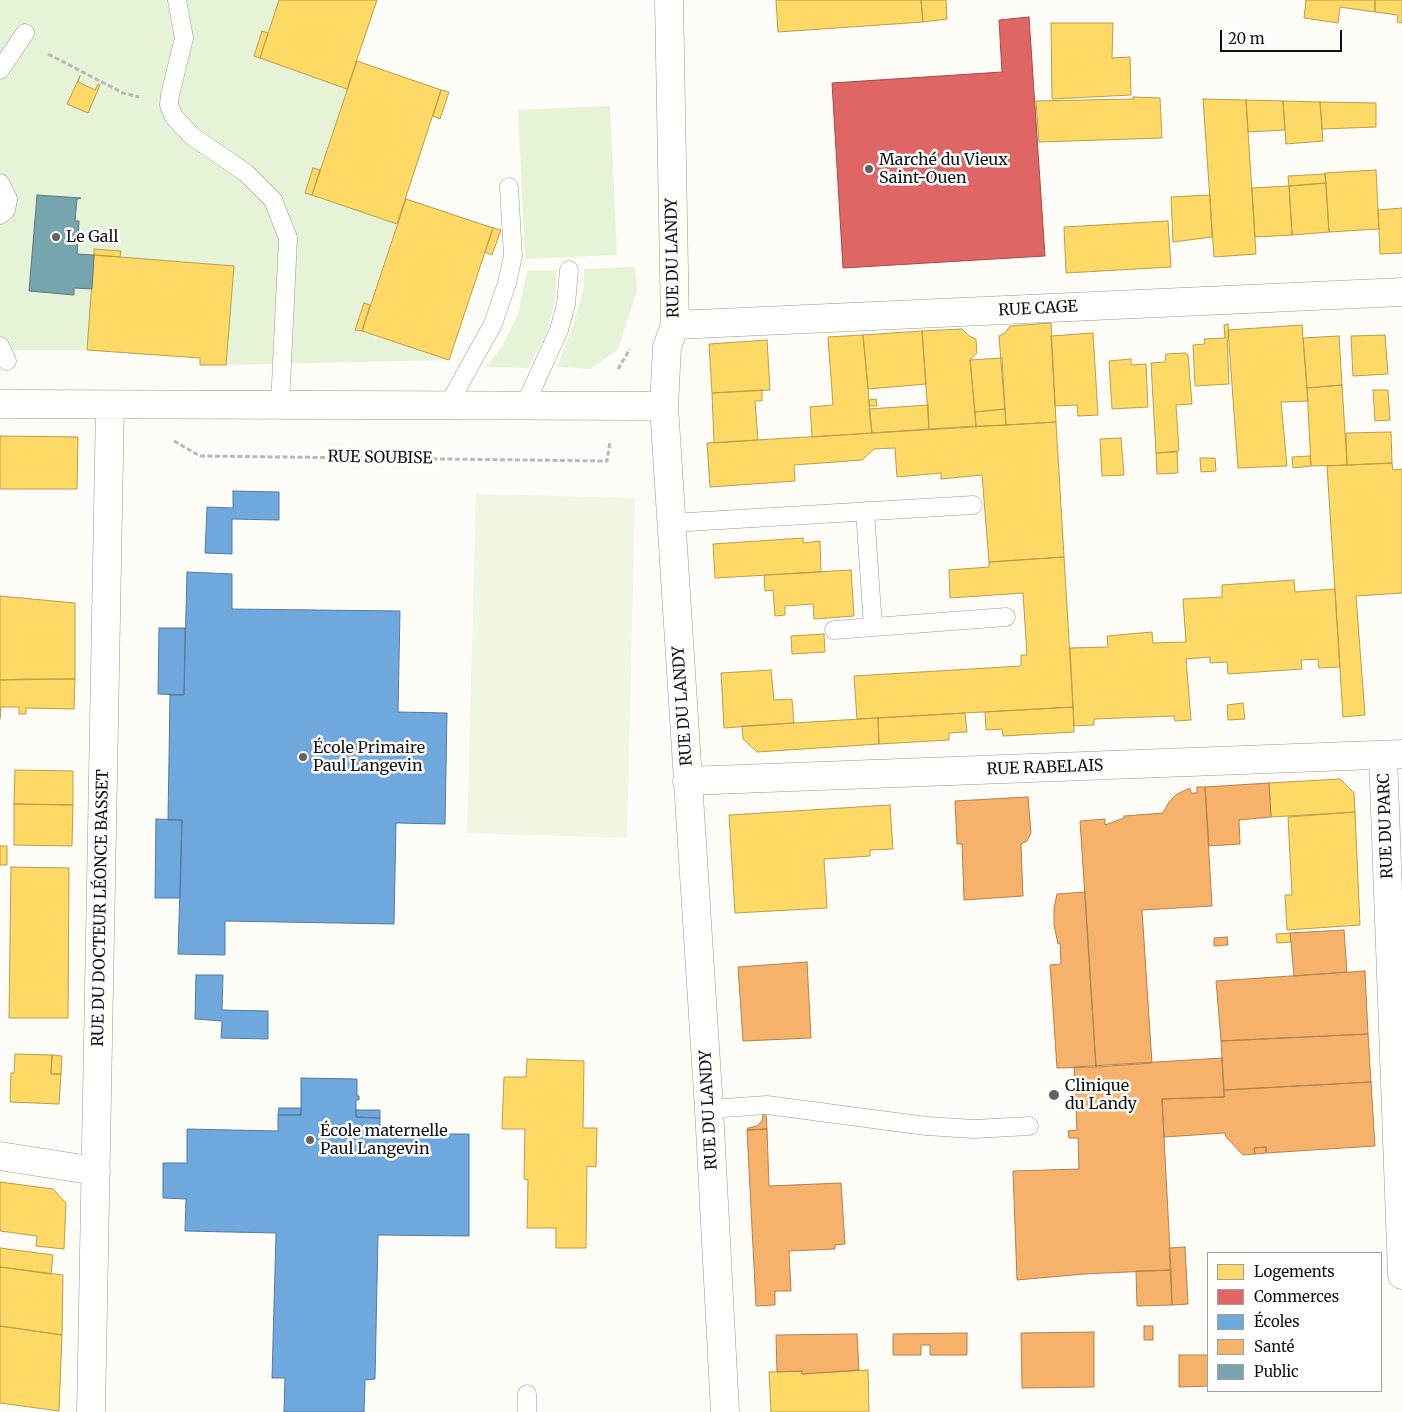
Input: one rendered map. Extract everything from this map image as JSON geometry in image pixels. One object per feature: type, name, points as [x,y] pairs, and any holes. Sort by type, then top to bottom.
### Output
[{"type":"street","name":"RUE DU LANDY","points":[[668,0],[675,325],[667,347],[664,406],[709,1109],[725,1412]]},
{"type":"street","name":"RUE CAGE","points":[[675,325],[1402,292]]},
{"type":"street","points":[[0,404],[664,406]]},
{"type":"street","name":"RUE DU DOCTEUR LÉONCE BASSET","points":[[91,1412],[110,405]]},
{"type":"street","name":"RUE RABELAIS","points":[[687,781],[1393,754]]},
{"type":"street","name":"RUE DU PARC","points":[[1393,754],[1402,1275]]},
{"type":"street","points":[[0,1156],[96,1171]]},
{"type":"lane","points":[[177,0],[184,38],[169,105],[174,117],[192,136],[246,173],[272,200],[288,238],[280,405]]},
{"type":"lane","points":[[0,70],[25,33]]},
{"type":"lane","points":[[0,184],[8,199],[6,210],[0,215]]},
{"type":"lane","points":[[448,405],[493,324],[507,283],[513,256],[510,187]]},
{"type":"lane","points":[[525,405],[559,330],[566,304],[569,270]]},
{"type":"lane","points":[[671,523],[973,505]]},
{"type":"lane","points":[[864,511],[873,628]]},
{"type":"lane","points":[[834,630],[1006,617]]},
{"type":"lane","points":[[709,1109],[767,1105],[926,1126],[974,1129],[1029,1126]]},
{"type":"lane","points":[[527,1394],[527,1412]]},
{"type":"path","points":[[25,33],[52,56],[123,93],[169,105]]},
{"type":"path","name":"RUE SOUBISE","points":[[168,438],[200,456],[607,461],[617,406]]},
{"type":"green space","points":[[0,0],[279,0],[268,33],[262,31],[254,56],[347,89],[320,170],[313,168],[305,192],[397,224],[370,305],[363,303],[355,330],[449,360],[226,365],[234,266],[120,257],[120,251],[95,249],[94,255],[77,254],[79,221],[75,221],[77,199],[81,198],[37,195],[29,291],[74,294],[74,288],[92,289],[87,350],[0,350]]},
{"type":"green space","points":[[610,106],[617,255],[525,259],[518,110]]},
{"type":"green space","points":[[635,267],[637,291],[618,350],[590,369],[557,367],[573,325],[584,288],[584,269]]},
{"type":"green space","points":[[557,270],[555,301],[547,332],[528,368],[486,367],[502,347],[518,314],[527,271]]},
{"type":"green space","points":[[476,494],[635,498],[627,838],[467,833]]},
{"type":"building: Logements","points":[[279,0],[377,0],[347,89],[260,58]]},
{"type":"building: Logements","points":[[776,0],[921,0],[923,22],[778,32]]},
{"type":"building: Logements","points":[[921,0],[946,0],[947,19],[923,22]]},
{"type":"building: Logements","points":[[1306,0],[1375,0],[1375,12],[1340,7],[1338,23],[1304,18]]},
{"type":"building: Logements","points":[[1375,0],[1402,0],[1402,23],[1397,22],[1398,15],[1375,12]]},
{"type":"building: Logements","points":[[1051,23],[1113,23],[1112,58],[1130,57],[1131,95],[1052,99]]},
{"type":"building: Logements","points":[[262,31],[268,33],[260,58],[254,56]]},
{"type":"building: Logements","points":[[357,61],[441,90],[397,224],[312,195]]},
{"type":"building: Logements","points":[[80,76],[78,82],[95,90],[98,84],[100,85],[88,113],[67,104]]},
{"type":"building: Logements","points":[[441,90],[449,92],[440,119],[433,116]]},
{"type":"building: Logements","points":[[1133,97],[1160,98],[1162,138],[1039,142],[1036,101],[1134,99]]},
{"type":"building: Logements","points":[[1203,99],[1246,100],[1256,254],[1214,257]]},
{"type":"building: Logements","points":[[1246,100],[1283,101],[1285,130],[1248,132]]},
{"type":"building: Logements","points":[[1283,101],[1320,102],[1323,141],[1286,144]]},
{"type":"building: Logements","points":[[1320,102],[1376,103],[1376,127],[1322,129]]},
{"type":"building: Logements","points":[[313,168],[320,170],[312,195],[305,193]]},
{"type":"building: Logements","points":[[1376,170],[1379,229],[1329,232],[1325,173]]},
{"type":"building: Logements","points":[[1325,174],[1326,183],[1289,186],[1288,176]]},
{"type":"building: Logements","points":[[1326,183],[1329,232],[1292,235],[1289,186]]},
{"type":"building: Logements","points":[[1289,186],[1292,235],[1255,237],[1252,188]]},
{"type":"building: Logements","points":[[1210,195],[1212,237],[1173,242],[1171,197]]},
{"type":"building: Logements","points":[[406,199],[493,228],[449,360],[362,331]]},
{"type":"building: Logements","points":[[1402,208],[1402,253],[1380,254],[1378,210]]},
{"type":"building: Logements","points":[[1168,221],[1171,267],[1066,273],[1064,227]]},
{"type":"building: Logements","points":[[493,228],[501,230],[492,255],[485,252]]},
{"type":"building: Logements","points":[[94,249],[121,251],[120,257],[94,255]]},
{"type":"building: Logements","points":[[94,255],[234,266],[226,365],[200,365],[200,358],[87,350]]},
{"type":"building: Logements","points":[[364,303],[370,305],[362,331],[355,330]]},
{"type":"building: Logements","points":[[1051,323],[1056,422],[1006,425],[999,336],[1005,333],[1010,326]]},
{"type":"building: Logements","points":[[1228,324],[1229,384],[1195,386],[1193,345],[1205,344],[1204,339],[1225,338],[1224,325]]},
{"type":"building: Logements","points":[[1302,325],[1308,401],[1281,402],[1287,466],[1238,468],[1228,330]]},
{"type":"building: Logements","points":[[962,329],[969,336],[976,339],[977,353],[970,360],[976,426],[929,429],[922,331]]},
{"type":"building: Logements","points":[[922,331],[926,384],[868,389],[863,335]]},
{"type":"building: Logements","points":[[1093,333],[1098,415],[1078,416],[1077,405],[1055,406],[1051,336]]},
{"type":"building: Logements","points":[[863,335],[872,433],[812,437],[810,407],[833,405],[828,337]]},
{"type":"building: Logements","points":[[1385,335],[1388,374],[1353,376],[1351,336]]},
{"type":"building: Logements","points":[[1339,336],[1342,385],[1307,388],[1303,338]]},
{"type":"building: Logements","points":[[767,340],[770,390],[712,393],[709,344]]},
{"type":"building: Logements","points":[[1185,353],[1188,355],[1192,404],[1176,405],[1179,451],[1156,453],[1151,363],[1165,362],[1166,354]]},
{"type":"building: Logements","points":[[1002,358],[1005,409],[975,412],[970,360]]},
{"type":"building: Logements","points":[[1131,359],[1131,365],[1146,364],[1148,407],[1112,409],[1109,361]]},
{"type":"building: Logements","points":[[1342,385],[1347,465],[1311,466],[1307,388]]},
{"type":"building: Logements","points":[[762,390],[762,401],[755,401],[758,440],[714,443],[712,393]]},
{"type":"building: Logements","points":[[1373,390],[1388,390],[1390,420],[1375,421]]},
{"type":"building: Logements","points":[[876,399],[877,406],[869,406],[869,400]]},
{"type":"building: Logements","points":[[928,405],[929,429],[872,433],[869,409]]},
{"type":"building: Logements","points":[[1005,409],[1006,425],[976,426],[975,412]]},
{"type":"building: Logements","points":[[1056,422],[1064,557],[989,562],[982,475],[941,479],[941,473],[897,477],[895,448],[874,449],[862,460],[794,465],[795,481],[710,487],[707,443]]},
{"type":"building: Logements","points":[[1391,432],[1392,463],[1347,465],[1346,433]]},
{"type":"building: Logements","points":[[0,436],[78,437],[77,489],[0,489]]},
{"type":"building: Logements","points":[[1121,438],[1124,475],[1102,476],[1100,439]]},
{"type":"building: Logements","points":[[1177,452],[1178,473],[1157,474],[1156,453]]},
{"type":"building: Logements","points":[[1310,456],[1311,466],[1293,468],[1292,457]]},
{"type":"building: Logements","points":[[1200,458],[1215,458],[1216,471],[1201,472]]},
{"type":"building: Logements","points":[[1392,463],[1393,470],[1402,469],[1402,593],[1356,596],[1365,715],[1343,717],[1327,466]]},
{"type":"building: Logements","points":[[803,538],[803,543],[820,541],[821,572],[715,578],[713,544]]},
{"type":"building: Logements","points":[[1064,557],[1073,707],[857,719],[854,676],[1021,666],[1021,655],[1027,655],[1023,593],[950,598],[949,570],[989,567],[989,562]]},
{"type":"building: Logements","points":[[851,570],[854,616],[814,619],[813,604],[785,606],[785,615],[775,616],[773,590],[765,591],[764,575]]},
{"type":"building: Logements","points":[[1294,580],[1295,592],[1335,589],[1340,667],[1319,668],[1318,659],[1301,660],[1302,669],[1228,674],[1227,662],[1210,663],[1210,657],[1186,659],[1191,720],[1175,721],[1174,716],[1094,719],[1094,725],[1074,726],[1070,648],[1108,647],[1107,636],[1152,632],[1153,643],[1186,642],[1183,599],[1222,597],[1222,585]]},
{"type":"building: Logements","points":[[0,596],[75,603],[75,679],[0,680]]},
{"type":"building: Logements","points":[[824,634],[825,652],[792,654],[791,636]]},
{"type":"building: Logements","points":[[771,670],[774,700],[792,699],[794,723],[724,728],[721,673]]},
{"type":"building: Logements","points":[[75,679],[74,709],[26,708],[26,714],[19,714],[19,707],[1,707],[0,719],[0,680]]},
{"type":"building: Logements","points":[[1243,703],[1245,719],[1228,720],[1227,705]]},
{"type":"building: Logements","points":[[1073,707],[1074,732],[1003,736],[1002,729],[986,730],[985,712]]},
{"type":"building: Logements","points":[[965,713],[967,732],[949,733],[949,740],[879,744],[878,718]]},
{"type":"building: Logements","points":[[878,718],[879,744],[757,752],[743,739],[742,726]]},
{"type":"building: Logements","points":[[15,770],[73,771],[73,805],[14,804]]},
{"type":"building: Logements","points":[[1340,779],[1354,793],[1355,812],[1271,817],[1269,783]]},
{"type":"building: Logements","points":[[14,804],[73,805],[72,846],[14,845]]},
{"type":"building: Logements","points":[[890,805],[893,849],[870,850],[870,856],[824,859],[827,908],[735,913],[729,815]]},
{"type":"building: Logements","points":[[1355,812],[1360,925],[1287,930],[1285,895],[1292,895],[1288,817]]},
{"type":"building: Logements","points":[[0,846],[7,846],[7,865],[0,865]]},
{"type":"building: Logements","points":[[11,867],[69,868],[68,1018],[9,1018]]},
{"type":"building: Logements","points":[[1290,933],[1292,942],[1277,943],[1276,934]]},
{"type":"building: Logements","points":[[15,1054],[52,1055],[51,1074],[61,1074],[59,1104],[10,1102],[11,1073],[14,1073]]},
{"type":"building: Logements","points":[[52,1055],[62,1056],[61,1074],[51,1074]]},
{"type":"building: Logements","points":[[527,1059],[584,1061],[583,1128],[597,1128],[596,1167],[587,1166],[586,1248],[556,1248],[556,1228],[527,1228],[528,1180],[524,1179],[525,1129],[502,1129],[504,1077],[526,1077]]},
{"type":"building: Logements","points":[[0,1182],[53,1189],[66,1203],[64,1249],[36,1246],[37,1236],[0,1231]]},
{"type":"building: Logements","points":[[0,1248],[53,1255],[51,1274],[0,1267]]},
{"type":"building: Logements","points":[[0,1267],[63,1275],[62,1335],[0,1326]]},
{"type":"building: Logements","points":[[0,1326],[62,1335],[59,1411],[0,1403]]},
{"type":"building: Logements","points":[[868,1370],[869,1412],[771,1412],[769,1372],[802,1371],[802,1374]]},
{"type":"building: Commerces","points":[[1029,17],[1045,256],[843,268],[832,83],[1002,72],[999,20]]},
{"type":"building: Écoles","points":[[233,491],[279,492],[279,520],[232,519],[232,554],[205,553],[207,507],[233,508]]},
{"type":"building: Écoles","points":[[187,572],[232,574],[232,609],[400,611],[398,712],[447,713],[445,824],[396,823],[394,924],[225,921],[225,955],[178,954],[182,820],[168,820],[170,695],[184,695]]},
{"type":"building: Écoles","points":[[159,628],[185,628],[184,695],[158,694]]},
{"type":"building: Écoles","points":[[156,819],[182,820],[180,898],[155,898]]},
{"type":"building: Écoles","points":[[196,975],[223,975],[222,1010],[268,1011],[268,1039],[221,1038],[222,1021],[195,1019]]},
{"type":"building: Écoles","points":[[301,1078],[357,1079],[357,1096],[359,1096],[359,1100],[356,1100],[356,1117],[380,1118],[380,1134],[469,1134],[469,1236],[378,1235],[375,1379],[365,1380],[364,1412],[284,1412],[285,1378],[272,1378],[276,1233],[185,1231],[186,1199],[163,1198],[163,1163],[187,1163],[187,1129],[278,1131],[278,1115],[301,1115]]},
{"type":"building: Écoles","points":[[279,1108],[301,1108],[301,1115],[278,1115]]},
{"type":"building: Écoles","points":[[356,1110],[380,1110],[380,1118],[356,1117]]},
{"type":"building: Santé","points":[[1269,783],[1271,817],[1239,820],[1240,844],[1209,846],[1205,787]]},
{"type":"building: Santé","points":[[1197,787],[1205,787],[1212,906],[1142,910],[1152,1063],[1096,1067],[1080,821],[1105,819],[1105,825],[1124,818],[1124,816],[1163,813],[1169,802],[1177,794],[1190,788],[1191,793],[1197,793]]},
{"type":"building: Santé","points":[[1028,797],[1031,833],[1027,841],[1021,844],[1023,896],[964,900],[962,844],[957,844],[955,801]]},
{"type":"building: Santé","points":[[1085,892],[1096,1067],[1057,1068],[1050,965],[1061,964],[1060,943],[1058,944],[1054,925],[1054,908],[1057,894]]},
{"type":"building: Santé","points":[[1344,930],[1347,972],[1294,976],[1290,933]]},
{"type":"building: Santé","points":[[1227,937],[1228,945],[1214,946],[1214,938]]},
{"type":"building: Santé","points":[[807,962],[811,1038],[743,1041],[738,967]]},
{"type":"building: Santé","points":[[1365,971],[1368,1034],[1221,1041],[1216,981]]},
{"type":"building: Santé","points":[[1368,1034],[1371,1082],[1224,1090],[1221,1041]]},
{"type":"building: Santé","points":[[1222,1058],[1224,1097],[1162,1099],[1171,1270],[1085,1274],[1017,1280],[1013,1171],[1079,1169],[1078,1138],[1069,1138],[1068,1131],[1077,1130],[1074,1067]]},
{"type":"building: Santé","points":[[1371,1082],[1375,1146],[1266,1153],[1266,1147],[1254,1148],[1255,1154],[1243,1155],[1226,1137],[1225,1133],[1164,1137],[1162,1099],[1224,1097],[1224,1090]]},
{"type":"building: Santé","points":[[763,1114],[766,1114],[767,1129],[747,1130],[757,1126],[762,1121]]},
{"type":"building: Santé","points":[[767,1129],[769,1186],[841,1183],[845,1244],[835,1245],[835,1249],[789,1251],[791,1291],[775,1291],[775,1305],[756,1306],[747,1130]]},
{"type":"building: Santé","points":[[1266,1147],[1266,1153],[1255,1154],[1254,1148]]},
{"type":"building: Santé","points":[[1185,1247],[1188,1304],[1172,1305],[1169,1248]]},
{"type":"building: Santé","points":[[1171,1270],[1172,1305],[1137,1306],[1136,1271]]},
{"type":"building: Santé","points":[[1144,1326],[1153,1326],[1153,1340],[1144,1340]]},
{"type":"building: Santé","points":[[1094,1332],[1094,1387],[1022,1388],[1021,1333]]},
{"type":"building: Santé","points":[[967,1333],[967,1355],[930,1355],[930,1345],[921,1345],[921,1355],[893,1355],[893,1334]]},
{"type":"building: Santé","points":[[857,1334],[859,1370],[802,1374],[802,1371],[777,1372],[776,1335]]},
{"type":"building: Santé","points":[[1179,1355],[1207,1355],[1207,1386],[1179,1387]]},
{"type":"building: Public","name":"Le Gall","points":[[37,195],[81,198],[77,199],[75,221],[79,221],[77,254],[94,255],[92,289],[74,288],[74,295],[29,291]]},
{"type":"place","name":"Marché du Vieux Saint-Ouen","points":[[869,169]]},
{"type":"place","name":"Le Gall","points":[[56,237]]},
{"type":"place","name":"École Primaire Paul Langevin","points":[[303,757]]},
{"type":"place","name":"Clinique du Landy","points":[[1054,1095]]},
{"type":"place","name":"École maternelle Paul Langevin","points":[[310,1140]]}]
